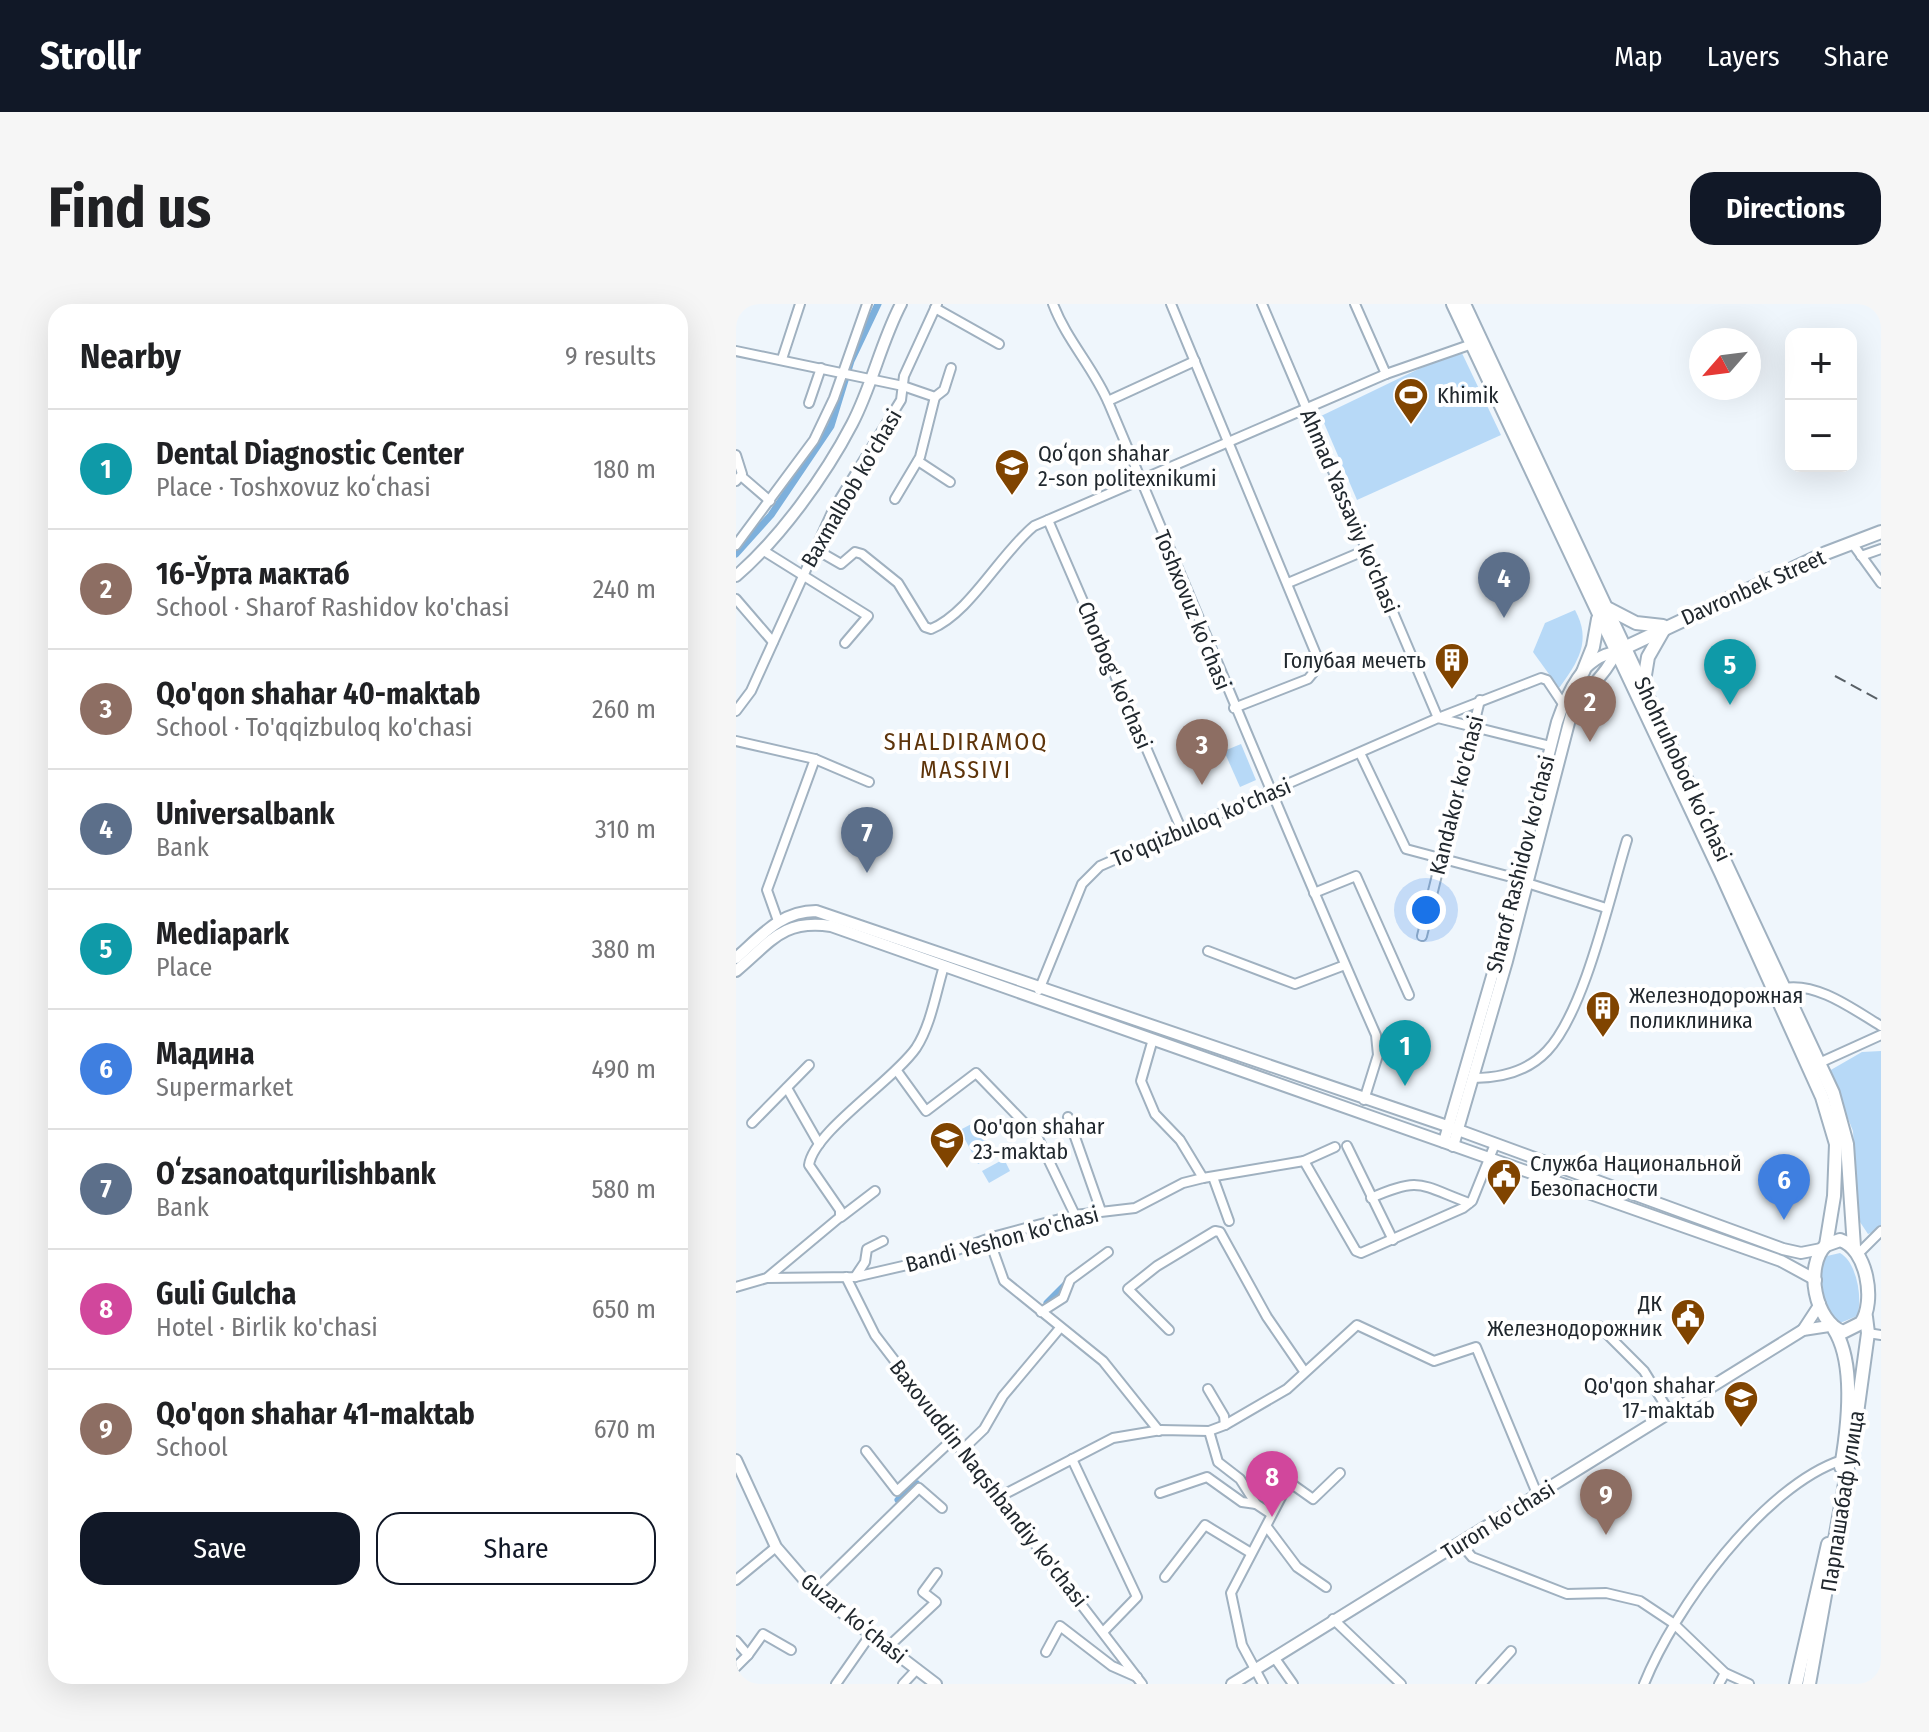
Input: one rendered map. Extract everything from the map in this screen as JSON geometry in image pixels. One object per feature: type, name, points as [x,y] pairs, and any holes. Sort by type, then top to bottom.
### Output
[{"type":"highway","name":"Shohruhobod koʻchasi","points":[[1453,304],[1476,343],[1622,649],[1814,1065],[1845,1124],[1856,1250],[1866,1284]]},
{"type":"highway","name":"Shohruhobod koʻchasi","points":[[1464,304],[1476,343]]},
{"type":"highway","name":"Davronbek Street","points":[[1622,649],[1666,626],[1875,534]]},
{"type":"highway","points":[[1583,672],[1602,611],[1636,623],[1666,626],[1648,657],[1644,681]]},
{"type":"highway","name":"Shohruhobod koʻchasi","points":[[1622,649],[1644,681],[1784,988],[1814,1065],[1834,1129],[1834,1196],[1823,1247],[1815,1264],[1817,1284]]},
{"type":"highway","points":[[1823,1247],[1840,1240],[1856,1250]]},
{"type":"highway","name":"Парпашабаф улица","points":[[1809,1684],[1842,1460],[1846,1380],[1844,1347],[1820,1304],[1817,1284]]},
{"type":"highway","name":"Парпашабаф улица","points":[[1796,1684],[1824,1590],[1874,1334],[1866,1317],[1866,1284]]},
{"type":"highway","points":[[1832,1327],[1851,1330],[1866,1317]]},
{"type":"main road","points":[[736,576],[764,551],[793,515],[852,424],[901,304]]},
{"type":"main road","name":"Sharof Rashidov ko'chasi","points":[[1455,1129],[1515,878],[1563,704],[1583,672],[1604,654],[1622,649]]},
{"type":"main road","name":"Sharof Rashidov ko'chasi","points":[[1449,1144],[1474,1078],[1571,715],[1581,696],[1622,649]]},
{"type":"main road","points":[[1530,821],[1542,825]]},
{"type":"main road","points":[[736,958],[778,921],[797,912],[816,911],[1153,1039],[1781,1261],[1817,1284]]},
{"type":"main road","points":[[736,971],[788,927],[806,923],[831,926],[944,966],[1038,993],[1455,1129],[1783,1249],[1801,1253],[1823,1247]]},
{"type":"main road","name":"Turon ko'chasi","points":[[1232,1684],[1803,1330],[1820,1304]]},
{"type":"main road","name":"Turon ko'chasi","points":[[1803,1330],[1832,1327]]},
{"type":"main road","name":"Guzar koʻchasi","points":[[736,1460],[776,1547],[814,1591],[936,1684]]},
{"type":"street","points":[[782,359],[799,304]]},
{"type":"street","points":[[736,545],[814,440],[834,398],[867,304]]},
{"type":"street","name":"Toshxovuz koʻchasi","points":[[1053,304],[1066,335],[1108,401],[1234,708],[1376,1035],[1378,1055],[1364,1100]]},
{"type":"street","points":[[1171,304],[1288,583],[1318,667],[1308,679],[1234,708]]},
{"type":"street","name":"Ahmad Yassaviy ko'chasi","points":[[1262,304],[1438,718]]},
{"type":"street","points":[[1355,304],[1386,374]]},
{"type":"street","points":[[936,306],[999,344]]},
{"type":"street","name":"Baxmalbob ko'chasi","points":[[736,711],[751,691],[833,510],[901,400],[904,376],[936,306]]},
{"type":"street","points":[[815,549],[841,564],[855,552],[862,554],[898,583],[925,627],[931,629],[952,620],[1014,542],[1048,520],[1386,374],[1476,343]]},
{"type":"street","points":[[736,362],[738,351],[871,378],[935,397]]},
{"type":"street","points":[[1108,401],[1195,361]]},
{"type":"street","points":[[809,403],[821,368]]},
{"type":"street","points":[[895,499],[918,461],[935,397],[944,390],[951,368]]},
{"type":"street","points":[[736,455],[738,479],[770,501]]},
{"type":"street","points":[[918,461],[950,482]]},
{"type":"street","name":"Chorbog' ko'chasi","points":[[1048,520],[1182,831]]},
{"type":"street","points":[[1875,534],[1881,525]]},
{"type":"street","points":[[1852,543],[1881,583]]},
{"type":"street","points":[[1861,556],[1881,549]]},
{"type":"street","points":[[1288,583],[1366,550]]},
{"type":"street","points":[[764,551],[868,616],[845,643]]},
{"type":"street","points":[[736,599],[773,642]]},
{"type":"street","name":"To'qqizbuloq ko'chasi","points":[[1038,993],[1082,884],[1091,872],[1438,718],[1541,678],[1547,680],[1563,704]]},
{"type":"street","name":"Kandakor ko'chasi","points":[[1422,936],[1480,700]]},
{"type":"street","points":[[1438,718],[1550,746]]},
{"type":"street","points":[[736,741],[815,759],[869,782]]},
{"type":"street","points":[[1360,753],[1403,846],[1515,878]]},
{"type":"street","points":[[778,921],[767,890],[815,759]]},
{"type":"street","points":[[1474,1078],[1496,1078],[1521,1070],[1547,1051],[1565,1023],[1588,969],[1627,840]]},
{"type":"street","points":[[1314,893],[1355,875],[1409,995]]},
{"type":"street","points":[[1527,883],[1606,908]]},
{"type":"street","points":[[1208,951],[1295,984],[1345,965]]},
{"type":"street","points":[[840,1217],[840,1210],[808,1162],[819,1144],[897,1071],[923,1035],[944,966]]},
{"type":"street","points":[[1784,988],[1795,986],[1835,999],[1881,1026]]},
{"type":"street","points":[[1814,1065],[1881,1035]]},
{"type":"street","points":[[1153,1039],[1141,1081],[1155,1114],[1180,1140],[1203,1178]]},
{"type":"street","points":[[752,1123],[809,1065]]},
{"type":"street","points":[[897,1071],[926,1111],[976,1073],[1037,1136],[1075,1215]]},
{"type":"street","points":[[787,1088],[819,1144]]},
{"type":"street","points":[[1068,1117],[1101,1211]]},
{"type":"street","points":[[1304,1161],[1356,1251],[1361,1253],[1469,1203],[1495,1144]]},
{"type":"street","points":[[1347,1146],[1393,1240]]},
{"type":"street","name":"Bandi Yeshon ko'chasi","points":[[736,1287],[767,1278],[850,1277],[929,1260],[1075,1215],[1135,1208],[1183,1183],[1304,1161],[1335,1147]]},
{"type":"street","points":[[1213,1177],[1229,1221]]},
{"type":"street","points":[[1371,1198],[1405,1183],[1416,1183],[1469,1203]]},
{"type":"street","points":[[767,1278],[875,1191]]},
{"type":"street","points":[[1856,1250],[1881,1231]]},
{"type":"street","points":[[1169,1330],[1128,1289],[1184,1250],[1220,1232],[1267,1317],[1304,1371]]},
{"type":"street","points":[[989,1239],[1004,1281],[1103,1361],[1159,1431]]},
{"type":"street","points":[[850,1277],[865,1262],[867,1249],[883,1241]]},
{"type":"street","points":[[1041,1312],[1063,1298],[1070,1280],[1108,1252]]},
{"type":"street","name":"Baxovuddin Naqshbandiy ko'chasi","points":[[850,1277],[875,1335],[952,1440],[1140,1681]]},
{"type":"street","points":[[997,1498],[1113,1438],[1159,1431],[1209,1431],[1225,1425],[1287,1389],[1357,1325],[1434,1361],[1476,1347],[1538,1496]]},
{"type":"street","points":[[1599,1326],[1644,1371],[1670,1413]]},
{"type":"street","points":[[961,1451],[984,1429],[1003,1396],[1060,1328]]},
{"type":"street","points":[[1208,1389],[1224,1416],[1225,1425]]},
{"type":"street","points":[[1209,1431],[1218,1462],[1240,1479],[1256,1504],[1271,1514]]},
{"type":"street","points":[[866,1451],[897,1491],[952,1440]]},
{"type":"street","points":[[1072,1459],[1137,1597],[1104,1631]]},
{"type":"street","points":[[1644,1684],[1673,1623],[1757,1518],[1814,1470],[1842,1460]]},
{"type":"street","points":[[1263,1684],[1242,1645],[1231,1598],[1289,1482],[1313,1499],[1340,1473]]},
{"type":"street","points":[[1160,1493],[1207,1477],[1242,1502],[1256,1504]]},
{"type":"street","points":[[814,1591],[919,1488],[942,1508]]},
{"type":"street","points":[[1165,1577],[1205,1525],[1251,1553]]},
{"type":"street","points":[[1267,1527],[1297,1567],[1326,1587]]},
{"type":"street","points":[[1461,1544],[1472,1557],[1567,1594],[1606,1593],[1640,1601],[1673,1623],[1725,1673],[1749,1684]]},
{"type":"street","points":[[736,1580],[776,1547]]},
{"type":"street","points":[[888,1647],[936,1602],[923,1592],[937,1573]]},
{"type":"street","points":[[1333,1619],[1401,1684]]},
{"type":"street","points":[[1046,1652],[1060,1626],[1112,1666],[1140,1681]]},
{"type":"street","points":[[736,1667],[763,1634],[791,1650]]},
{"type":"street","points":[[836,1684],[871,1634]]},
{"type":"street","points":[[736,1641],[748,1655]]},
{"type":"street","points":[[1481,1684],[1511,1651]]},
{"type":"street","points":[[1274,1657],[1293,1684]]},
{"type":"street","points":[[903,1684],[917,1669]]},
{"type":"street","points":[[1719,1684],[1725,1673]]},
{"type":"shaded area","name":"Khimik","points":[[1460,349],[1501,435],[1357,500],[1321,416]]},
{"type":"shaded area","points":[[1575,610],[1582,632],[1580,651],[1559,688],[1533,652],[1545,623]]},
{"type":"shaded area","points":[[1241,744],[1256,780],[1240,787],[1224,751]]},
{"type":"shaded area","points":[[1881,1051],[1881,1229],[1868,1234],[1858,1219],[1853,1131],[1829,1071],[1862,1052]]},
{"type":"shaded area","points":[[977,1121],[995,1155],[978,1164],[960,1130]]},
{"type":"shaded area","points":[[1004,1159],[1010,1171],[989,1183],[982,1171]]},
{"type":"shaded area","points":[[1840,1253],[1851,1264],[1857,1282],[1859,1309],[1857,1316],[1840,1323],[1825,1302],[1822,1272],[1827,1256]]},
{"type":"waterway","points":[[736,554],[771,515],[831,426],[851,361],[878,304]]},
{"type":"waterway","points":[[1047,1303],[1066,1284]]},
{"type":"waterway","points":[[898,1500],[917,1484]]},
{"type":"railway","points":[[1835,676],[1881,701]]},
{"type":"place","name":"Khimik","points":[[1411,426]]},
{"type":"place","name":"Qoʻqon shahar 2-son politexnikumi","points":[[1012,497]]},
{"type":"place","name":"Universalbank","points":[[1504,618]]},
{"type":"place","name":"Голубая мечеть","points":[[1452,691]]},
{"type":"place","name":"Mediapark","points":[[1730,705]]},
{"type":"place","name":"16-Ўрта мактаб","points":[[1590,742]]},
{"type":"place","name":"Qo'qon shahar 40-maktab","points":[[1202,785]]},
{"type":"place","name":"Oʻzsanoatqurilishbank","points":[[867,873]]},
{"type":"place","name":"Железнодорожная поликлиника","points":[[1603,1039]]},
{"type":"place","name":"Dental Diagnostic Center","points":[[1405,1086]]},
{"type":"place","name":"Qo'qon shahar 23-maktab","points":[[947,1170]]},
{"type":"place","name":"Служба Национальной Безопасности","points":[[1504,1207]]},
{"type":"place","name":"Мадина","points":[[1784,1220]]},
{"type":"place","name":"ДК Железнодорожник","points":[[1688,1347]]},
{"type":"place","name":"Qo'qon shahar 17-maktab","points":[[1741,1429]]},
{"type":"place","name":"Guli Gulcha","points":[[1272,1517]]},
{"type":"place","name":"Qo'qon shahar 41-maktab","points":[[1606,1535]]},
{"type":"district","name":"SHALDIRAMOQ MASSIVI","points":[[966,756]]}]
